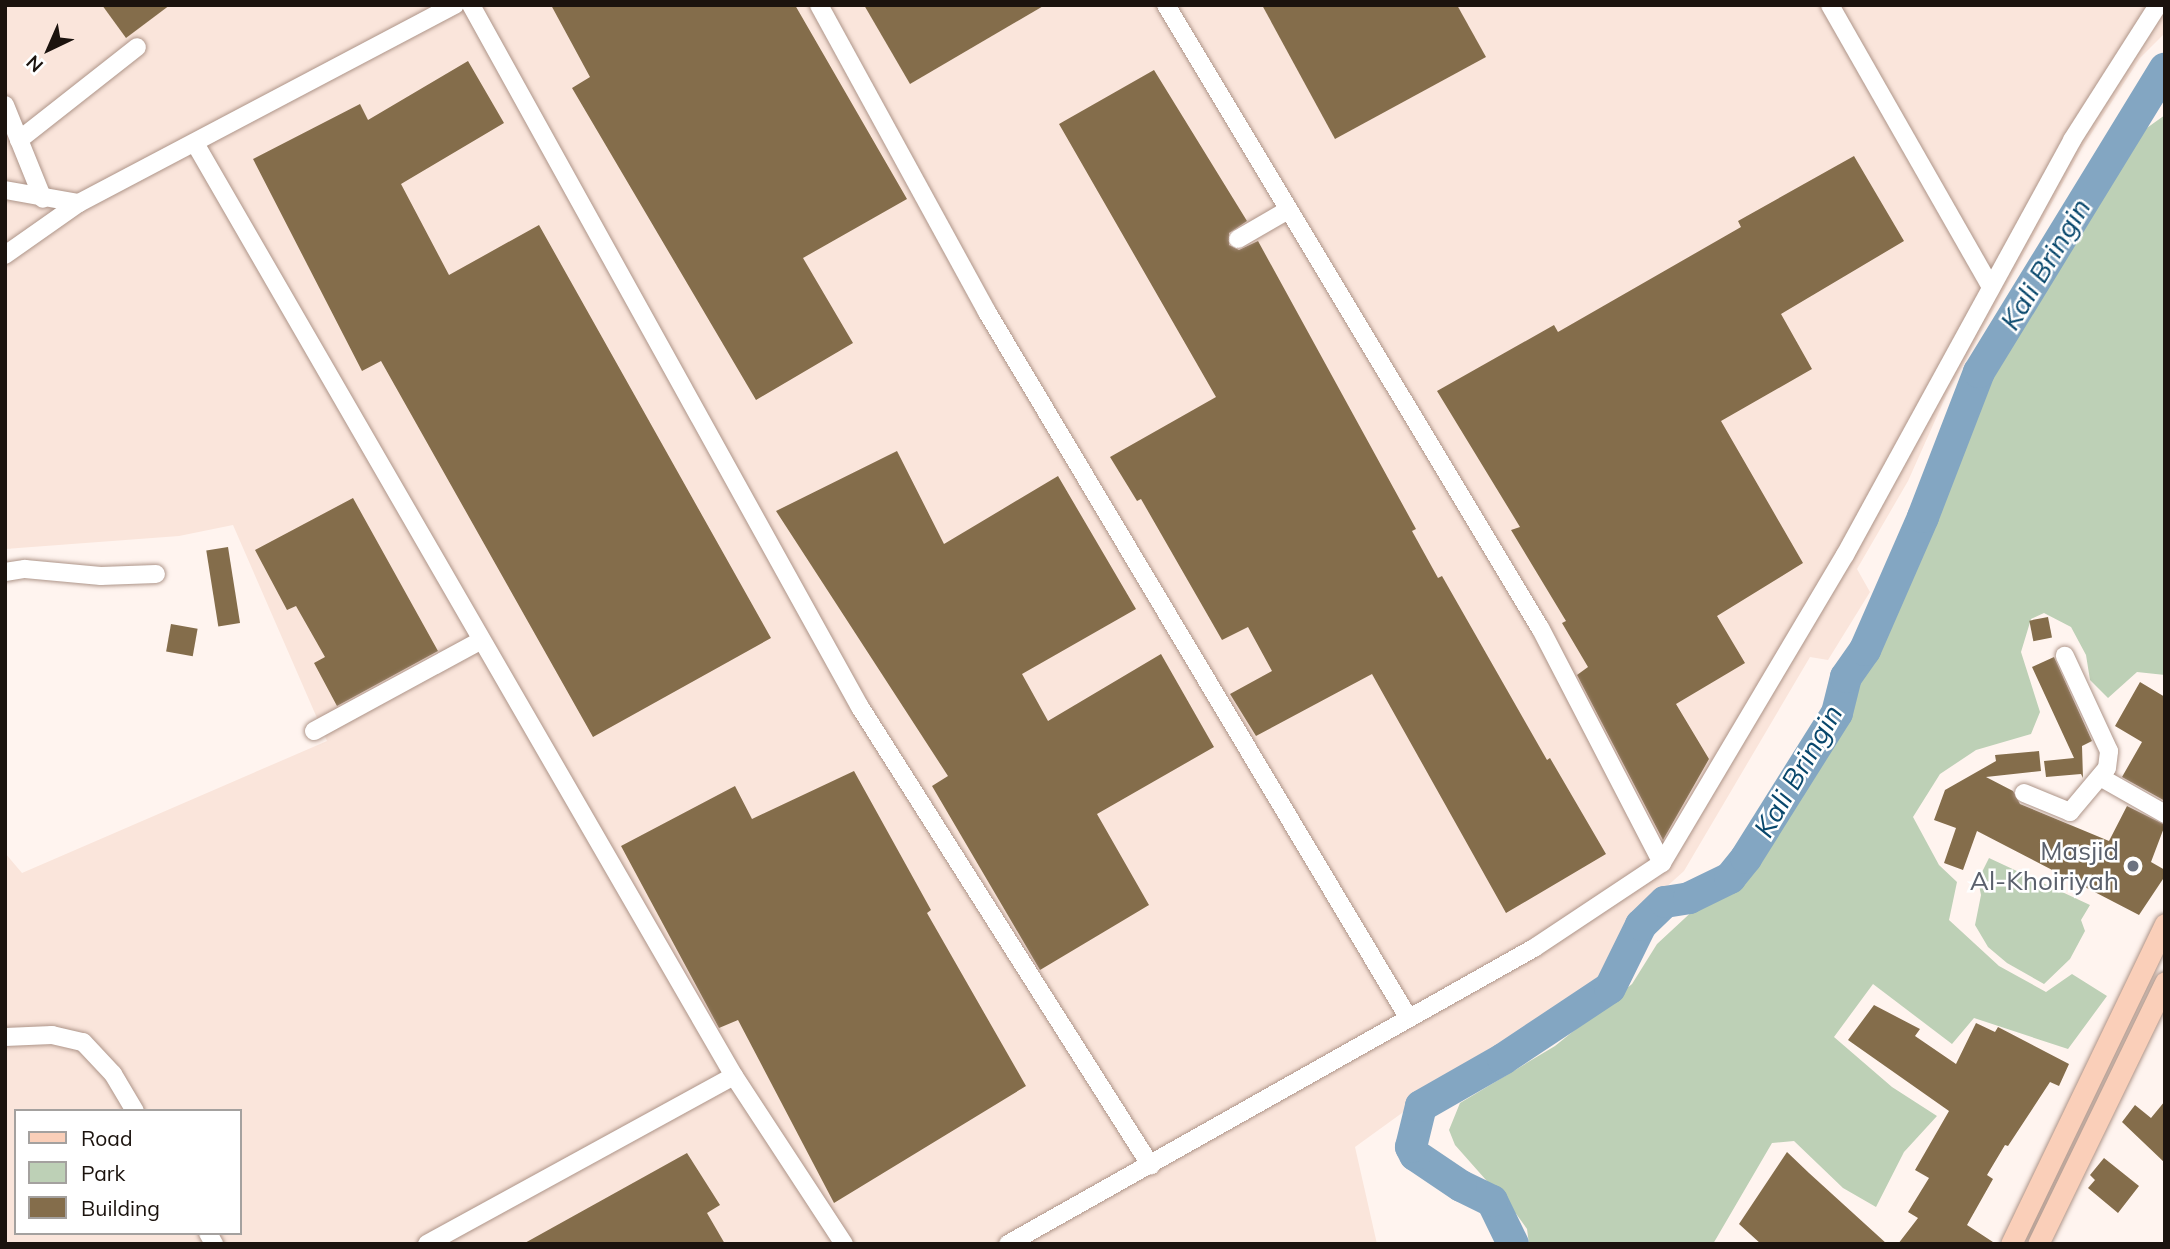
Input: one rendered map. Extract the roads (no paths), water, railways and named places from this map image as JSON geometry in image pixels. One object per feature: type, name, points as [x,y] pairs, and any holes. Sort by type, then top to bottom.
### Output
[{"type":"main road","points":[[2011,1244],[2165,924]]},
{"type":"main road","points":[[2038,1244],[2165,982]]},
{"type":"street","points":[[5,255],[79,203],[196,145],[454,5]]},
{"type":"street","points":[[471,5],[860,707],[1151,1166]]},
{"type":"street","points":[[819,5],[987,312],[1408,1017]]},
{"type":"street","points":[[1167,5],[1540,628],[1662,863]]},
{"type":"street","points":[[1830,5],[1991,288]]},
{"type":"street","points":[[1008,1244],[1151,1166],[1408,1017],[1534,948],[1662,863],[1845,555],[2072,140],[2158,5]]},
{"type":"street","points":[[19,140],[137,47]]},
{"type":"street","points":[[5,105],[43,199]]},
{"type":"street","points":[[196,145],[480,641],[734,1076],[844,1244]]},
{"type":"street","points":[[5,190],[43,199],[79,203]]},
{"type":"street","points":[[1238,239],[1289,210]]},
{"type":"street","points":[[5,572],[25,569],[101,576],[156,574]]},
{"type":"street","points":[[314,731],[480,641]]},
{"type":"street","points":[[2024,793],[2070,813],[2107,768],[2109,751],[2065,656]]},
{"type":"street","points":[[2100,777],[2165,814]]},
{"type":"street","points":[[5,1037],[52,1035],[83,1042],[113,1074],[134,1109]]},
{"type":"street","points":[[427,1244],[734,1076]]},
{"type":"waterway","name":"Kali Bringin","points":[[1513,1244],[1492,1201],[1461,1186],[1415,1155],[1411,1147],[1421,1106],[1503,1059],[1610,988],[1641,925],[1665,902],[1689,898],[1730,878],[1746,858],[1837,713],[1846,677],[1865,650],[1923,517],[1979,372],[2165,68]]},
{"type":"place","name":"Masjid Al-Khoiriyah","points":[[2133,866]]}]
